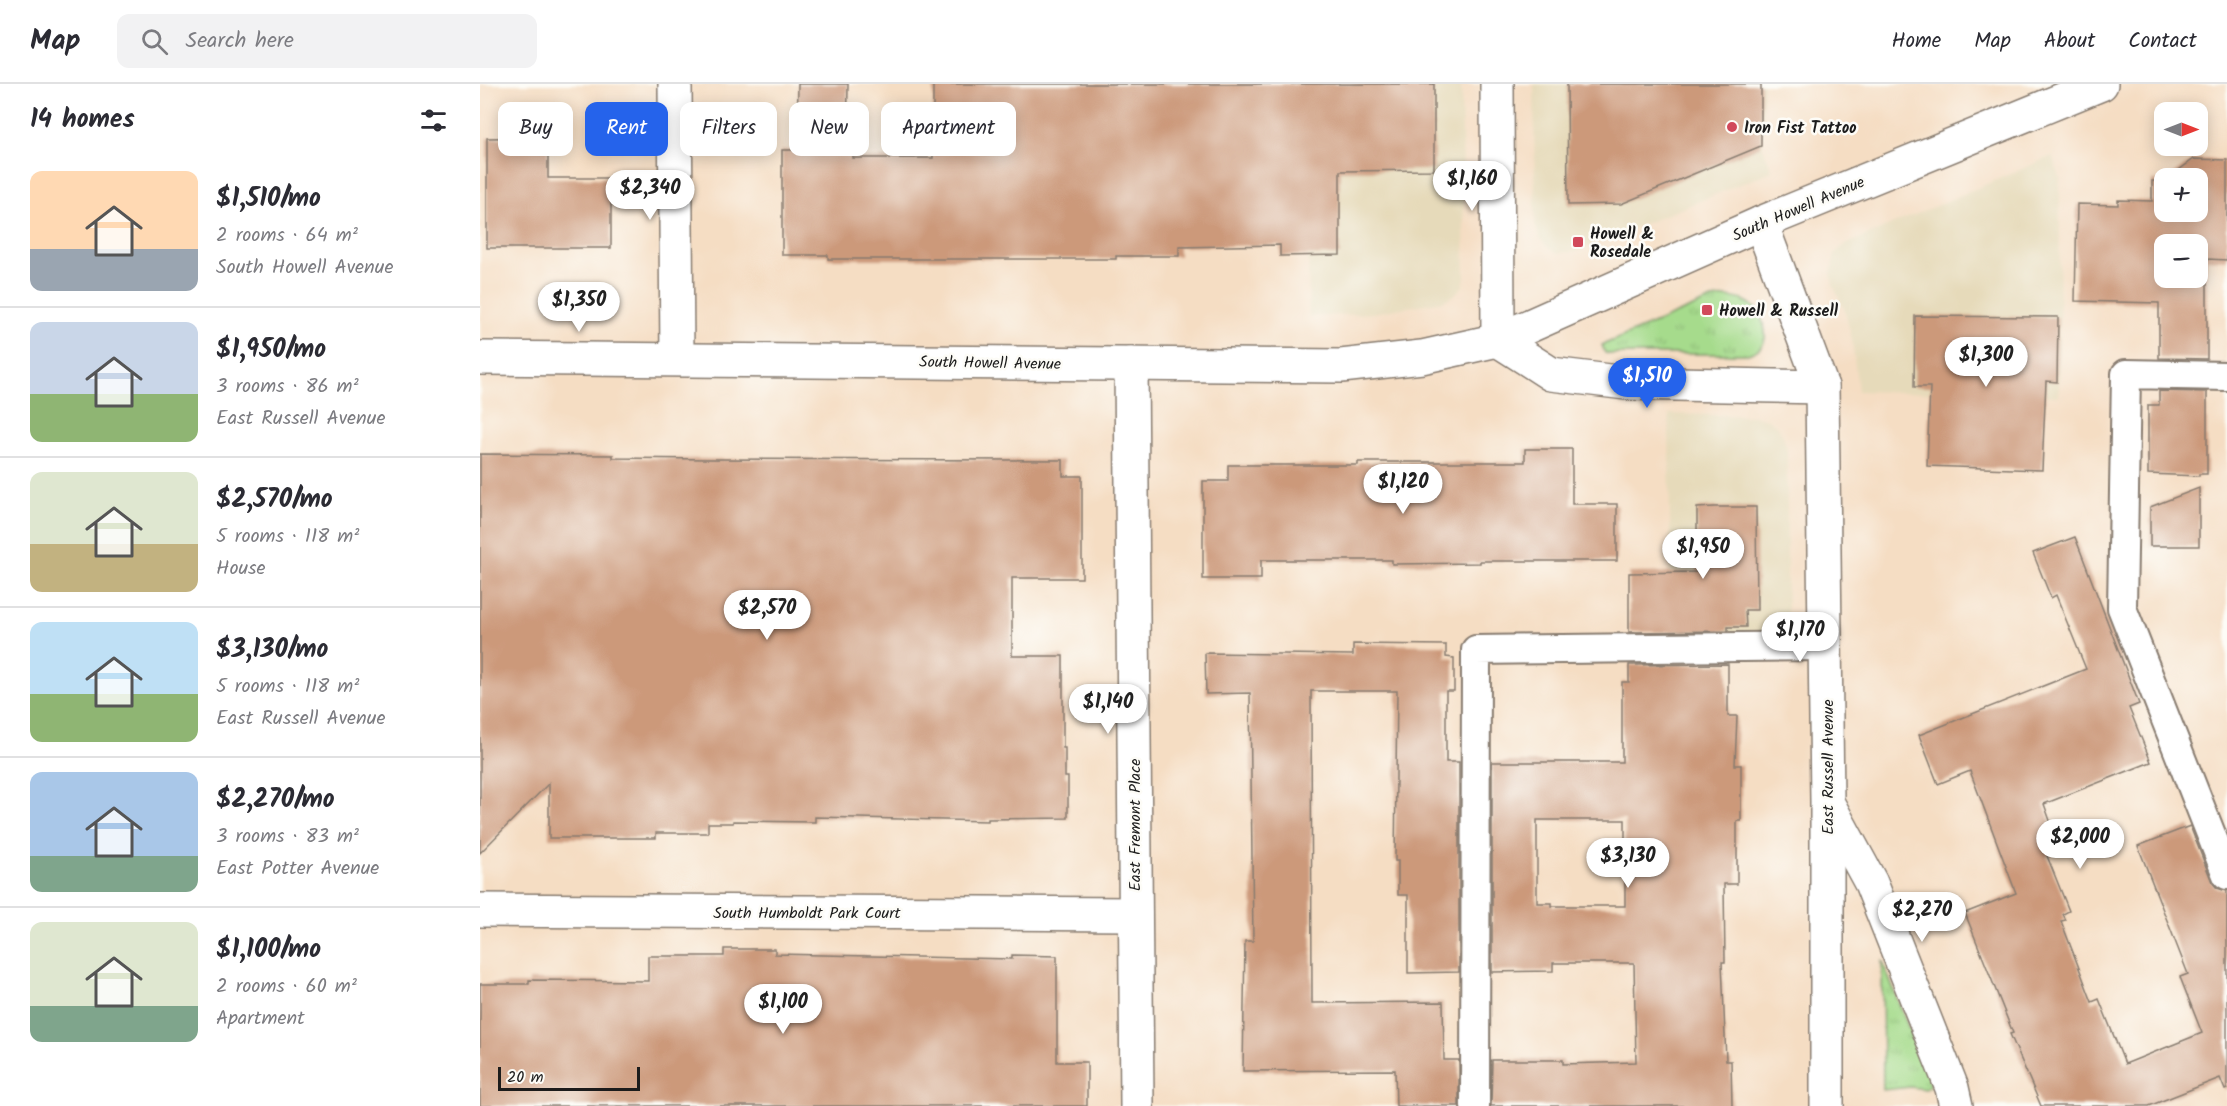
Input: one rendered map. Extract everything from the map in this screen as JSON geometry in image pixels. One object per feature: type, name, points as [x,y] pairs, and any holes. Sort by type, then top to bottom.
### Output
[{"type":"street","points":[[675,84],[677,358]]},
{"type":"street","points":[[1497,84],[1498,340],[1551,374],[1626,383],[1821,387]]},
{"type":"street","name":"South Howell Avenue","points":[[480,358],[677,358],[1341,366],[1422,357],[1498,340],[1761,223],[2101,84]]},
{"type":"street","name":"East Russell Avenue","points":[[1761,223],[1821,387],[1826,646],[1827,1106]]},
{"type":"street","name":"East Fremont Place","points":[[1131,364],[1137,1106]]},
{"type":"street","points":[[1827,802],[1871,883],[1952,1088],[1956,1106]]},
{"type":"street","name":"South Humboldt Park Court","points":[[480,910],[1135,914]]},
{"type":"lane","points":[[2227,376],[2126,374],[2122,608],[2227,875]]},
{"type":"lane","points":[[1475,1106],[1476,650],[1826,646]]},
{"type":"shaded area","points":[[1306,84],[1461,84],[1465,277],[1463,286],[1454,295],[1443,301],[1373,313],[1309,317]]},
{"type":"shaded area","points":[[1534,84],[1763,84],[1763,147],[1772,171],[1576,252],[1557,253],[1548,248],[1540,238],[1535,225]]},
{"type":"shaded area","points":[[2052,156],[2060,177],[2059,396],[1858,391],[1852,340],[1845,311],[1833,285],[1831,273],[1835,253],[1845,245]]},
{"type":"shaded area","points":[[1669,414],[1756,416],[1768,419],[1777,426],[1783,436],[1787,449],[1787,634],[1671,632]]},
{"type":"green space","points":[[1726,297],[1746,301],[1757,311],[1765,330],[1761,347],[1748,354],[1605,353],[1602,345],[1712,299]]},
{"type":"green space","points":[[1882,960],[1931,1085],[1926,1089],[1910,1087],[1883,1090]]},
{"type":"building","points":[[798,84],[848,84],[848,102],[798,102]]},
{"type":"building","points":[[933,84],[1434,84],[1434,170],[1340,171],[1340,255],[1280,256],[1280,245],[1179,247],[1179,256],[1116,256],[1116,259],[828,259],[828,255],[782,255],[782,150],[789,150],[789,156],[853,156],[853,158],[1016,156],[1016,102],[933,102]]},
{"type":"building","points":[[1567,84],[1761,84],[1761,146],[1621,204],[1568,205]]},
{"type":"building","points":[[487,138],[498,138],[498,156],[548,156],[548,178],[611,178],[611,248],[487,248]]},
{"type":"building","points":[[2194,159],[2227,160],[2227,260],[2208,259],[2208,234],[2154,234],[2154,288],[2207,288],[2207,359],[2159,358],[2159,303],[2075,301],[2077,204],[2118,205],[2118,200],[2152,201],[2152,181],[2154,181],[2154,222],[2208,222],[2208,168],[2182,168]]},
{"type":"building","points":[[1915,316],[2058,317],[2057,382],[2046,381],[2042,470],[1927,466],[1930,387],[1914,387]]},
{"type":"building","points":[[2159,391],[2207,392],[2207,474],[2199,474],[2199,476],[2148,474],[2148,405],[2159,405]]},
{"type":"building","points":[[1525,449],[1572,449],[1572,504],[1617,504],[1617,561],[1480,561],[1480,563],[1392,564],[1392,560],[1261,560],[1261,579],[1203,579],[1203,481],[1228,481],[1228,465],[1525,462]]},
{"type":"building","points":[[480,454],[613,455],[613,458],[710,459],[1063,460],[1063,476],[1082,476],[1082,578],[1012,578],[1012,656],[1063,656],[1063,748],[1065,748],[1065,777],[1068,777],[1068,818],[988,819],[988,821],[815,817],[815,822],[708,823],[708,833],[656,833],[656,838],[549,838],[549,783],[480,853]]},
{"type":"building","points":[[2199,488],[2199,546],[2150,546],[2150,507]]},
{"type":"building","points":[[1756,507],[1757,610],[1745,610],[1746,627],[1728,627],[1728,631],[1629,632],[1629,573],[1697,572],[1697,508]]},
{"type":"building","points":[[2075,537],[2139,704],[2129,708],[2151,762],[2044,804],[2061,851],[2047,856],[2069,911],[2063,914],[2066,920],[2061,921],[2092,1002],[2099,999],[2125,1064],[2202,1033],[2180,977],[2188,974],[2138,846],[2190,826],[2212,882],[2217,888],[2227,891],[2227,1089],[2225,1090],[2220,1078],[2149,1106],[2041,1106],[2010,1034],[2013,1033],[1965,913],[2016,893],[1970,771],[1938,784],[1919,735],[2086,669],[2056,595],[2051,598],[2033,553]]},
{"type":"building","points":[[1353,644],[1446,645],[1446,657],[1454,658],[1454,691],[1446,691],[1446,762],[1459,762],[1459,972],[1408,973],[1408,895],[1398,895],[1398,861],[1395,861],[1397,691],[1311,691],[1312,1003],[1443,1002],[1444,1060],[1459,1060],[1459,1106],[1396,1106],[1395,1070],[1243,1071],[1245,941],[1253,941],[1250,693],[1206,694],[1205,653],[1353,655]]},
{"type":"building","points":[[1728,664],[1728,716],[1737,716],[1735,765],[1741,765],[1741,821],[1737,821],[1737,884],[1724,884],[1725,962],[1722,962],[1726,1061],[1731,1061],[1732,1106],[1491,1106],[1492,1060],[1563,1060],[1563,1064],[1636,1062],[1634,963],[1553,963],[1553,971],[1492,972],[1492,762],[1622,762],[1622,682],[1629,682],[1629,665]],"holes":[[[1537,820],[1625,820],[1625,906],[1552,906],[1552,903],[1537,903]]]},
{"type":"building","points":[[724,949],[775,949],[775,954],[1012,959],[1012,955],[1057,956],[1057,1062],[1087,1062],[1087,1106],[480,1106],[480,984],[529,984],[529,980],[648,981],[648,956],[724,956]]},
{"type":"place","name":"Iron Fist Tattoo","points":[[1732,127]]},
{"type":"place","name":"Howell & Rosedale","points":[[1578,242]]},
{"type":"place","name":"Howell & Russell","points":[[1707,310]]}]
